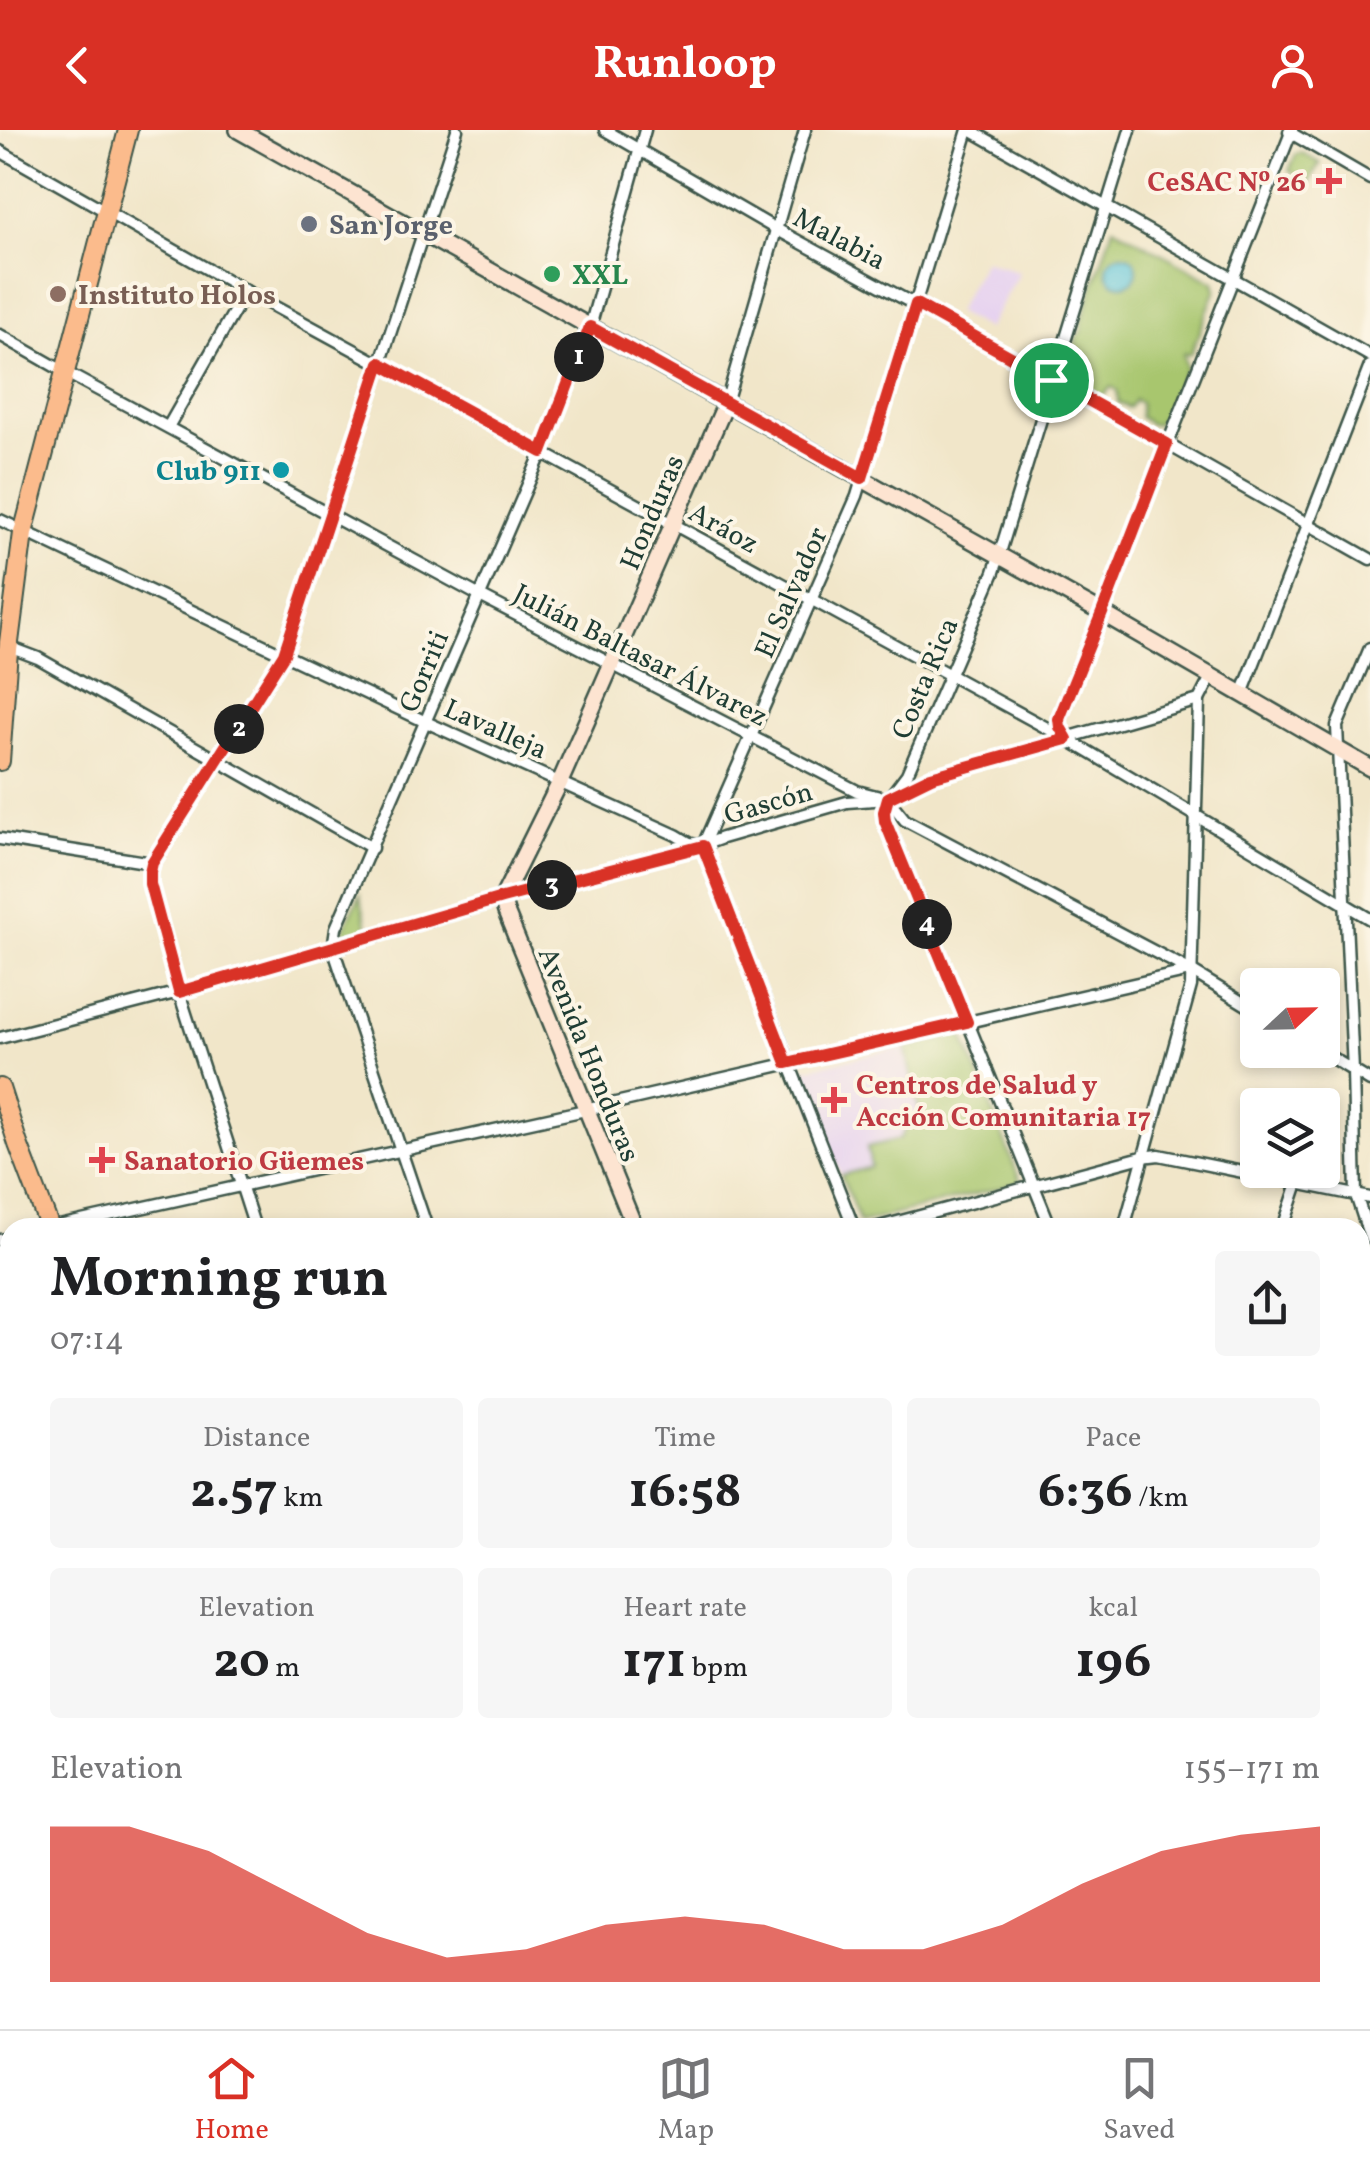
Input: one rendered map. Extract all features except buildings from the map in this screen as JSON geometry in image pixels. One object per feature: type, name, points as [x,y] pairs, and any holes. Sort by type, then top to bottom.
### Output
[{"type":"main road","points":[[0,761],[4,650],[23,533],[128,130]]},
{"type":"main road","points":[[238,130],[269,138],[422,232],[1102,613],[1370,768]]},
{"type":"main road","name":"Honduras","points":[[502,898],[560,782],[726,403]]},
{"type":"main road","name":"Avenida Honduras","points":[[502,898],[631,1218]]},
{"type":"main road","points":[[0,1088],[46,1218]]},
{"type":"main road","points":[[0,1106],[18,1144]]},
{"type":"street","points":[[253,1218],[179,992],[150,872],[152,863],[284,654],[457,130]]},
{"type":"street","name":"Malabia","points":[[605,130],[1370,558]]},
{"type":"street","name":"Gorriti","points":[[333,948],[341,914],[542,452],[590,327],[645,130]]},
{"type":"street","name":"Honduras","points":[[726,403],[805,130]]},
{"type":"street","points":[[969,130],[1370,356]]},
{"type":"street","name":"El Salvador","points":[[703,846],[862,478],[969,130]]},
{"type":"street","name":"Costa Rica","points":[[888,798],[907,774],[998,556],[1130,130]]},
{"type":"street","points":[[1067,739],[1059,719],[1290,131],[1370,179]]},
{"type":"street","name":"Aráoz","points":[[0,151],[246,290],[1067,739],[1370,919]]},
{"type":"street","points":[[168,427],[246,290]]},
{"type":"street","name":"Julián Baltasar Álvarez","points":[[0,335],[480,596],[857,791],[888,798],[905,820],[1191,970],[1240,1001]]},
{"type":"street","points":[[1242,694],[1370,366]]},
{"type":"street","name":"Lavalleja","points":[[0,520],[426,722],[690,844],[703,846]]},
{"type":"street","points":[[1365,1218],[1356,1195],[1337,726],[1370,648]]},
{"type":"street","points":[[4,650],[38,658],[372,848]]},
{"type":"street","points":[[1127,1218],[1191,986],[1199,700],[1211,677]]},
{"type":"street","name":"Gascón","points":[[0,1038],[703,846],[847,802],[888,798],[931,777],[1199,700]]},
{"type":"street","points":[[888,798],[885,821],[1047,1218]]},
{"type":"street","points":[[0,839],[152,863]]},
{"type":"street","points":[[703,846],[850,1218]]},
{"type":"street","points":[[333,948],[424,1218]]},
{"type":"street","points":[[96,1218],[1191,970]]},
{"type":"street","points":[[1340,1063],[1370,1081]]},
{"type":"street","points":[[914,1218],[1142,1157],[1159,1156],[1240,1172]]},
{"type":"street","points":[[1286,1218],[1296,1188]]},
{"type":"street","points":[[1322,1188],[1370,1198]]},
{"type":"shaded area","points":[[984,260],[1019,272],[987,329],[956,312]]},
{"type":"shaded area","points":[[905,1047],[922,1124],[900,1139],[867,1147],[871,1167],[841,1175],[797,1071]]},
{"type":"green space","points":[[1296,154],[1320,163],[1309,182],[1289,171]]},
{"type":"green space","points":[[1113,227],[1214,282],[1216,289],[1191,353],[1183,355],[1186,367],[1166,415],[1156,424],[1140,417],[1140,403],[1135,400],[1129,408],[1118,403],[1117,390],[1111,387],[1098,395],[1066,377]]},
{"type":"green space","points":[[360,895],[368,929],[341,935]]},
{"type":"green space","points":[[962,1034],[1021,1183],[880,1218],[858,1218],[841,1175],[871,1167],[867,1147],[900,1139],[907,1127],[922,1123],[905,1047]]},
{"type":"water","points":[[1122,255],[1136,264],[1137,270],[1128,284],[1122,285],[1108,276],[1107,270],[1116,256]]},
{"type":"place","name":"CeSAC Nº 26","points":[[1329,181]]},
{"type":"place","name":"San Jorge","points":[[309,224]]},
{"type":"place","name":"XXL","points":[[552,274]]},
{"type":"place","name":"Instituto Holos","points":[[58,294]]},
{"type":"place","name":"Club 911","points":[[281,470]]},
{"type":"place","name":"Centros de Salud y Acción Comunitaria 17","points":[[834,1100]]},
{"type":"place","name":"Sanatorio Güemes","points":[[102,1160]]},
{"type":"route","points":[[916,304],[1051,380],[1167,444],[1059,719],[1067,739],[931,777],[888,798],[885,821],[967,1022],[787,1063],[703,846],[502,898],[179,992],[150,884],[152,863],[284,654],[380,363],[542,452],[590,327],[862,478],[916,304]]}]
